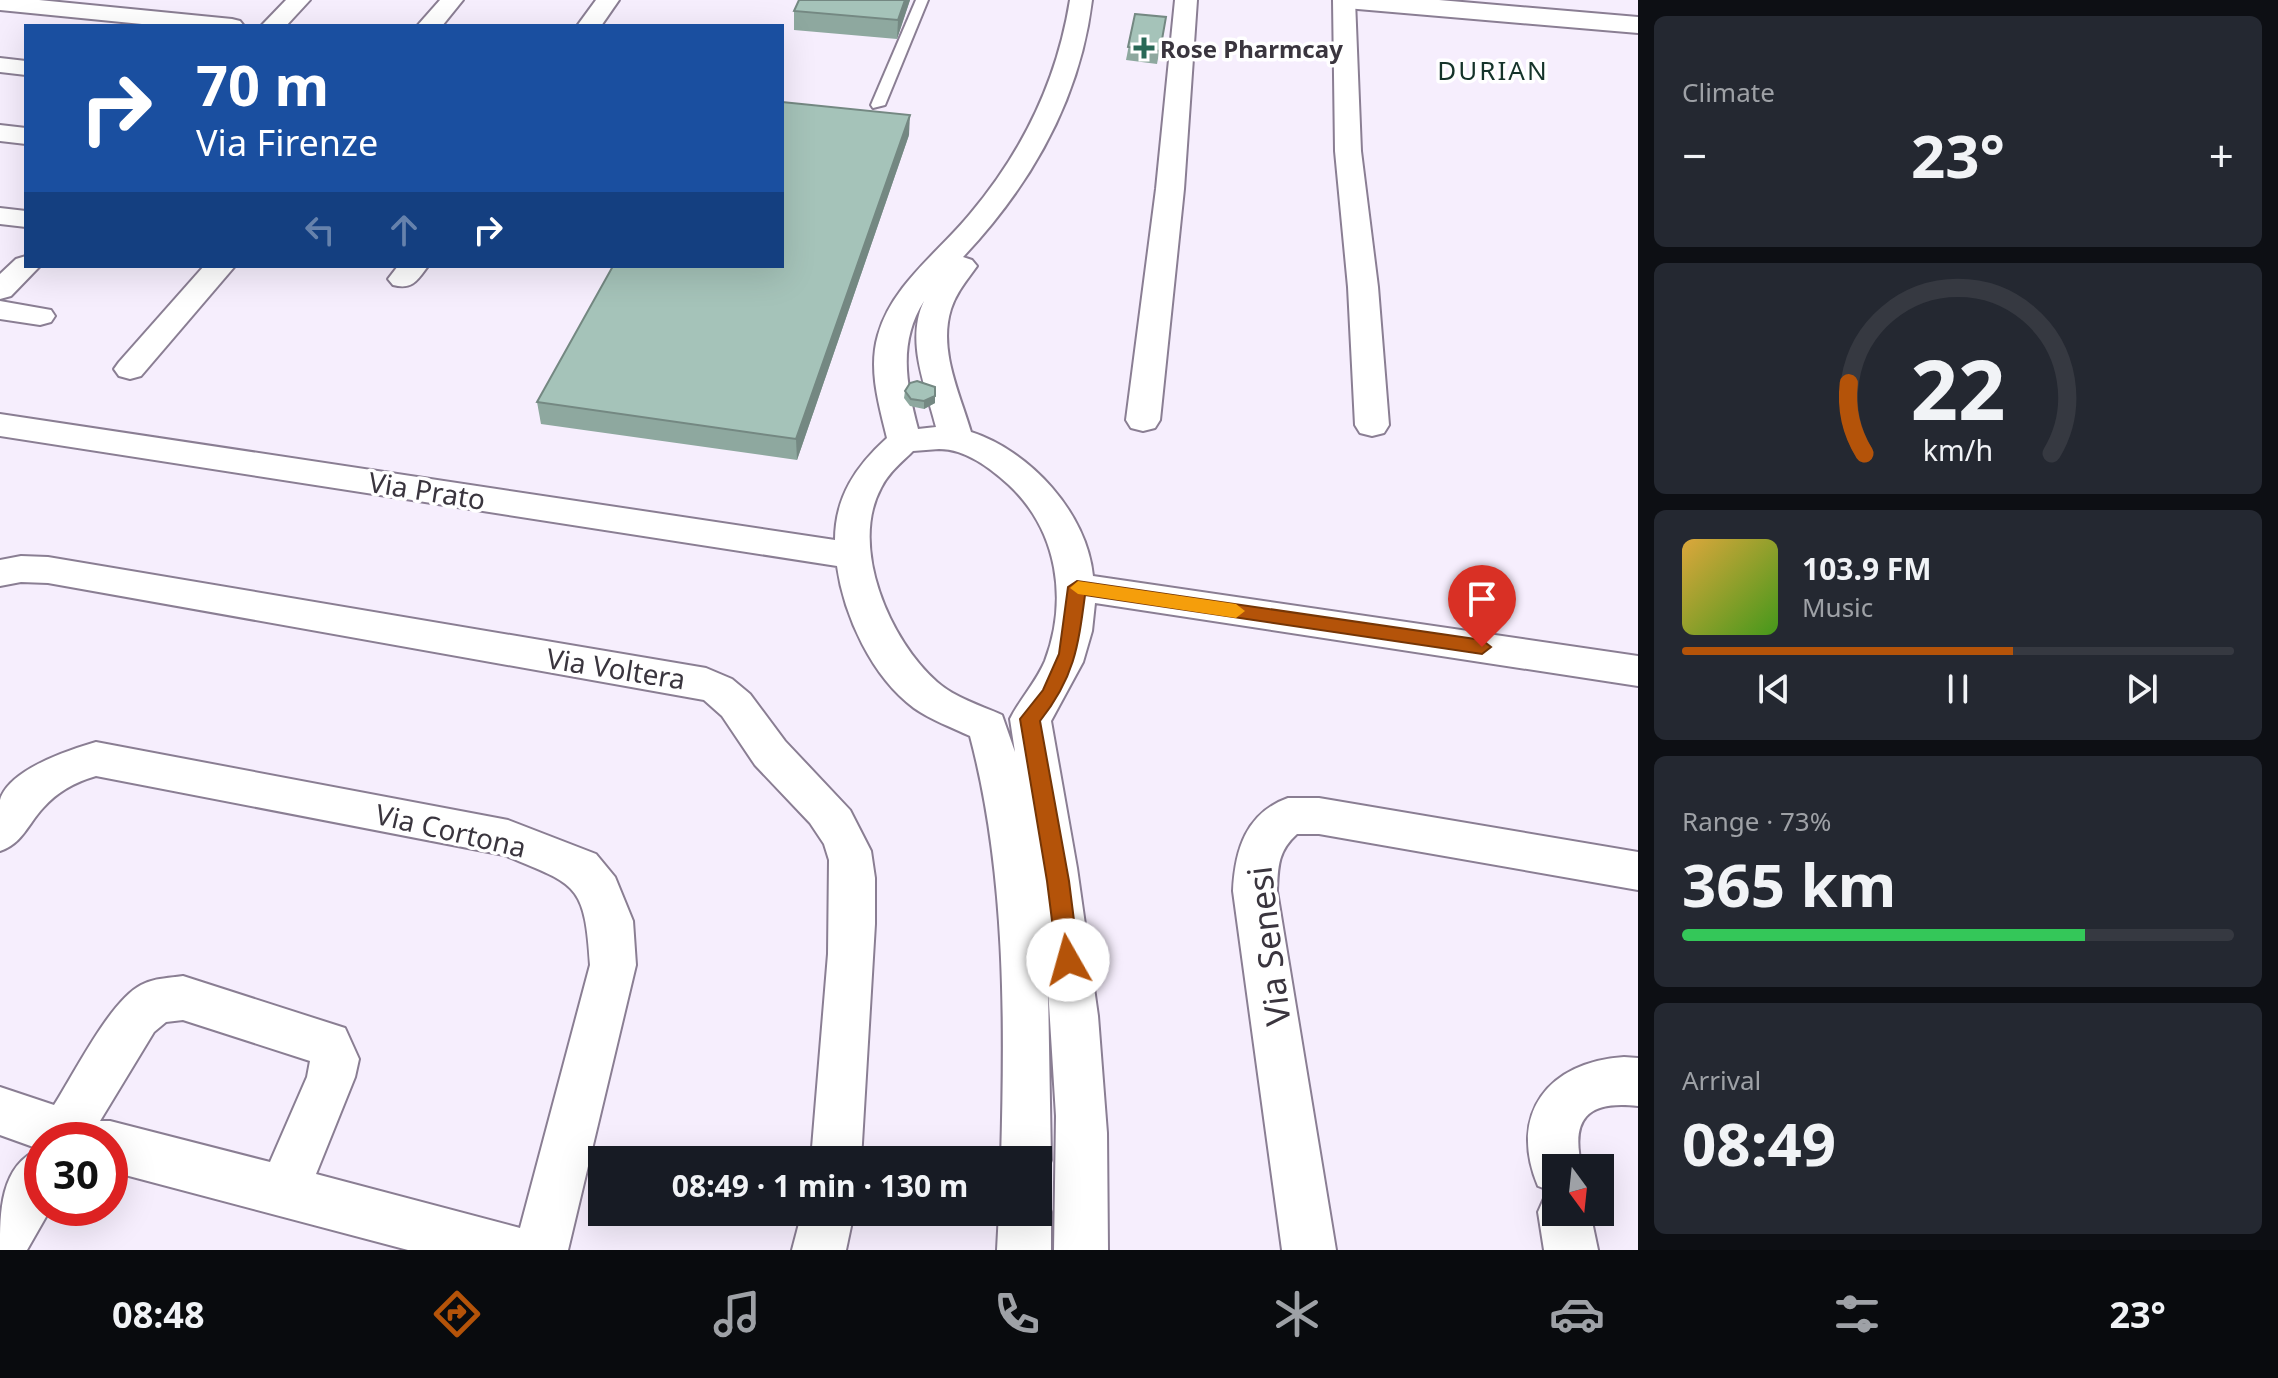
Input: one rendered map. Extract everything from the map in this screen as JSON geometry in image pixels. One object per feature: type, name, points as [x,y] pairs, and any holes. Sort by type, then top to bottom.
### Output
[{"type":"main road","points":[[1345,0],[1638,25]]},
{"type":"street","points":[[275,24],[299,0]]},
{"type":"street","points":[[431,24],[452,0]]},
{"type":"street","points":[[590,24],[608,0]]},
{"type":"street","points":[[1143,420],[1170,189],[1186,0]]},
{"type":"street","points":[[1345,0],[1348,151],[1363,287],[1372,425]]},
{"type":"street","points":[[956,438],[933,358],[930,330],[940,296],[966,248],[1064,106],[1070,58],[1080,22],[1091,1]]},
{"type":"street","points":[[0,3],[212,24]]},
{"type":"street","points":[[0,65],[24,68]]},
{"type":"street","points":[[0,133],[24,136]]},
{"type":"street","points":[[0,216],[24,219]]},
{"type":"street","points":[[904,441],[891,359],[895,329],[915,291],[966,248]]},
{"type":"street","points":[[0,290],[24,267]]},
{"type":"street","points":[[130,369],[218,268]]},
{"type":"street","points":[[0,310],[40,316]]},
{"type":"street","points":[[891,359],[933,358]]},
{"type":"street","name":"Via Prato","points":[[0,425],[853,556]]},
{"type":"street","points":[[956,438],[1000,460],[1037,492],[1058,521],[1070,548],[1077,587],[1068,654],[1050,694],[1009,723],[924,694],[902,671],[873,623],[853,556],[858,502],[882,460],[904,441],[956,438]]},
{"type":"street","name":"Via Voltera","points":[[0,573],[21,569],[48,570],[706,683],[725,691],[737,702],[769,751],[834,821],[850,852],[853,881],[850,963],[837,1146]]},
{"type":"street","points":[[1077,587],[1638,671]]},
{"type":"street","points":[[1009,723],[1005,797],[1024,967],[1026,1146]]},
{"type":"street","points":[[1009,723],[1058,881],[1072,987],[1081,1117],[1081,1250]]},
{"type":"street","name":"Via Cortona","points":[[0,833],[17,808],[50,774],[96,759],[508,838],[580,867],[599,891],[610,921],[613,965],[541,1250]]},
{"type":"street","name":"Via Senesi","points":[[1309,1250],[1255,891],[1257,849],[1271,831],[1288,816],[1319,816],[1638,871]]},
{"type":"street","points":[[85,1122],[137,1016],[156,1001],[183,998],[328,1044],[335,1059],[331,1077],[284,1190]]},
{"type":"street","points":[[1554,1154],[1551,1138],[1557,1114],[1572,1096],[1597,1084],[1638,1082]]},
{"type":"street","points":[[0,1111],[24,1123]]},
{"type":"street","points":[[128,1158],[284,1190],[508,1250]]},
{"type":"street","points":[[0,1246],[24,1213]]},
{"type":"street","points":[[819,1250],[825,1226]]},
{"type":"street","points":[[1024,1250],[1025,1226]]},
{"type":"street","points":[[1567,1226],[1571,1250]]},
{"type":"lane","points":[[878,105],[922,0]]},
{"type":"building","points":[[799,0],[905,0],[898,20],[794,11]]},
{"type":"building","points":[[1135,14],[1166,17],[1160,51],[1128,47]]},
{"type":"building","points":[[784,102],[910,115],[796,439],[537,402],[612,268],[784,268]]},
{"type":"building","points":[[917,381],[935,387],[935,396],[924,401],[911,399],[905,391],[910,383]]},
{"type":"slow traffic","points":[[1078,588],[1236,611]]},
{"type":"place","name":"Rose Pharmcay","points":[[1144,48]]},
{"type":"district","name":"DURIAN","points":[[1493,70]]},
{"type":"route","points":[[1068,960],[1058,881],[1030,719],[1060,677],[1074,629],[1077,587],[1482,647]]}]
